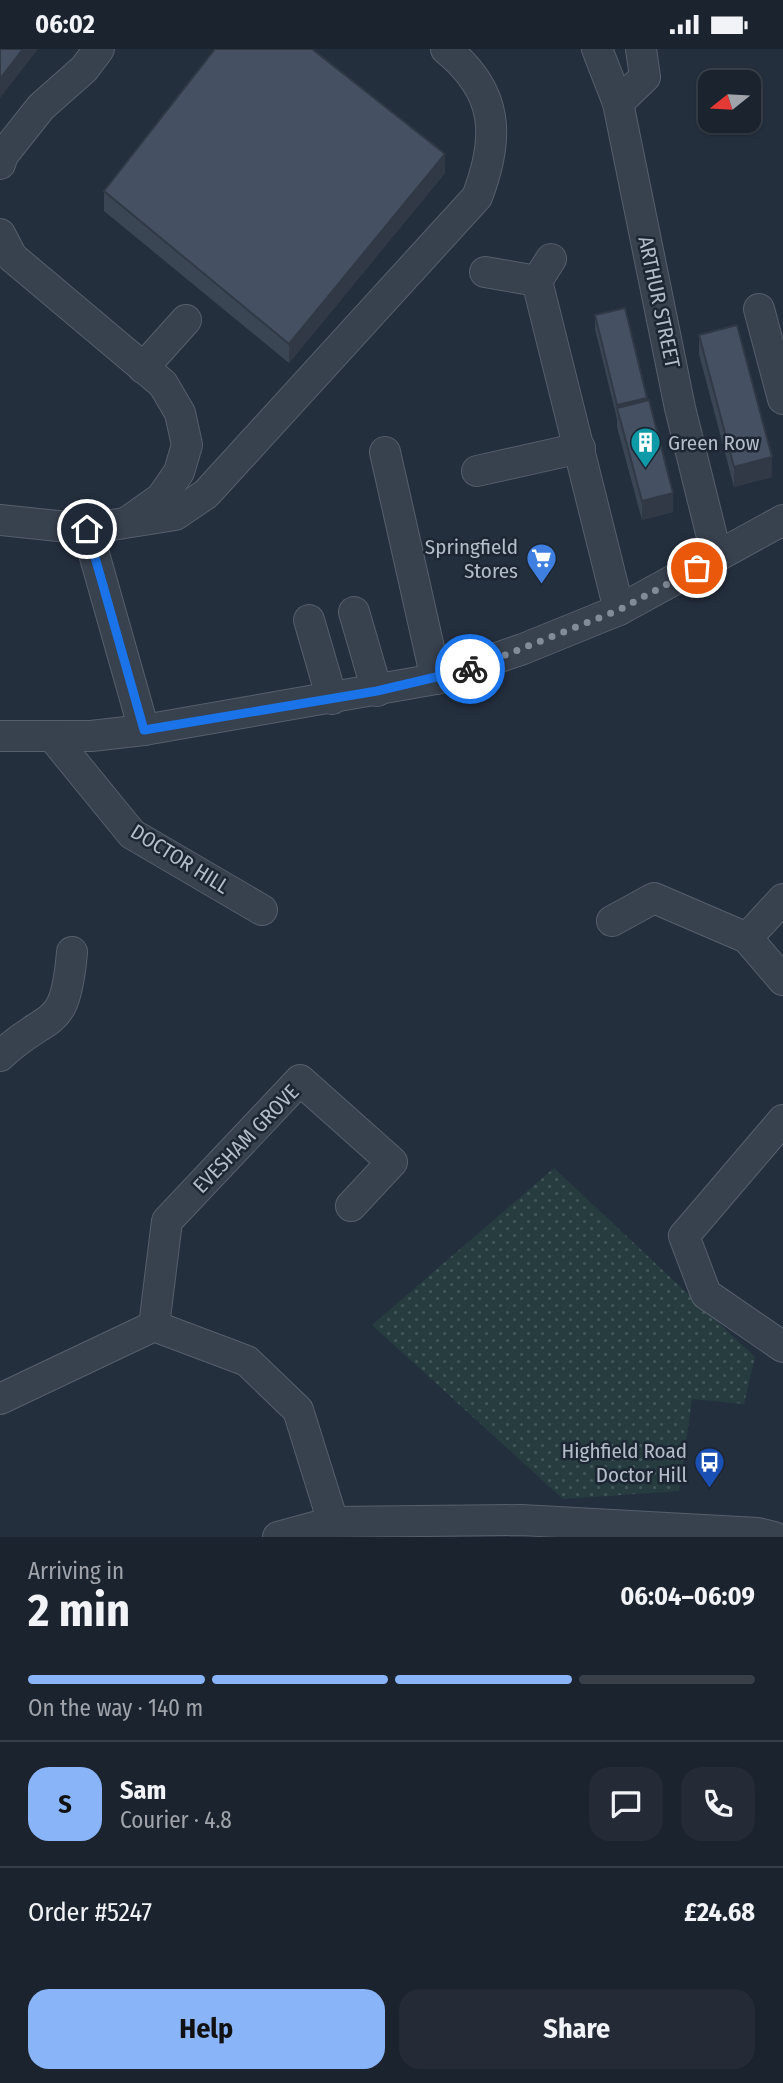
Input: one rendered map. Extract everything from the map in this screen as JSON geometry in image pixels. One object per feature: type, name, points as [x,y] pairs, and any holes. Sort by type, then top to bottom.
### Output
[{"type":"street","points":[[0,164],[3,155],[41,107],[84,69],[99,49]]},
{"type":"street","points":[[0,520],[87,529],[175,515],[206,494],[478,197],[490,162],[492,121],[484,92],[462,62],[446,49]]},
{"type":"street","name":"ARTHUR STREET","points":[[597,49],[618,103],[680,408],[717,557]]},
{"type":"street","points":[[618,103],[645,77],[641,49]]},
{"type":"street","points":[[0,234],[12,257],[163,384],[174,403],[187,445],[179,472],[161,498],[124,524]]},
{"type":"street","points":[[485,272],[544,270],[580,448],[619,610]]},
{"type":"street","points":[[759,309],[783,398]]},
{"type":"street","points":[[143,368],[186,320]]},
{"type":"street","points":[[477,471],[580,448]]},
{"type":"street","points":[[386,452],[436,679]]},
{"type":"street","points":[[0,736],[52,736],[144,730],[436,679],[503,657],[619,610],[783,520]]},
{"type":"street","points":[[87,529],[144,730]]},
{"type":"street","points":[[354,612],[377,691]]},
{"type":"street","points":[[309,620],[332,699]]},
{"type":"street","name":"DOCTOR HILL","points":[[52,736],[132,834],[262,910]]},
{"type":"street","points":[[612,921],[654,898],[747,938],[783,980]]},
{"type":"street","points":[[747,938],[783,899]]},
{"type":"street","points":[[9,1048],[59,1013],[69,988],[72,952]]},
{"type":"street","name":"EVESHAM GROVE","points":[[154,1326],[167,1221],[300,1080],[392,1162],[351,1206]]},
{"type":"street","points":[[783,1120],[684,1236],[706,1294],[783,1347]]},
{"type":"street","points":[[0,1398],[154,1326],[247,1361],[298,1410],[333,1522]]},
{"type":"street","points":[[282,1536],[333,1522],[521,1520],[758,1533],[774,1537]]},
{"type":"green space","points":[[554,1168],[755,1357],[744,1404],[692,1399],[679,1491],[563,1499],[372,1325]]},
{"type":"building","points":[[0,49],[23,49],[0,79]]},
{"type":"building","points":[[215,49],[312,49],[445,154],[289,344],[104,191]]},
{"type":"building","name":"Green Row","points":[[625,308],[647,398],[617,405],[595,315]]},
{"type":"building","points":[[737,325],[772,457],[734,467],[699,335]]},
{"type":"building","name":"Green Row","points":[[649,400],[673,493],[642,501],[617,408]]},
{"type":"way so far","points":[[470,669],[619,610],[697,568]]},
{"type":"place","name":"Green Row","points":[[645,470]]},
{"type":"place","name":"Springfield Stores","points":[[541,586]]},
{"type":"place","name":"Highfield Road Doctor Hill","points":[[710,1490]]},
{"type":"route","points":[[87,529],[144,730],[377,691],[470,669]]}]
